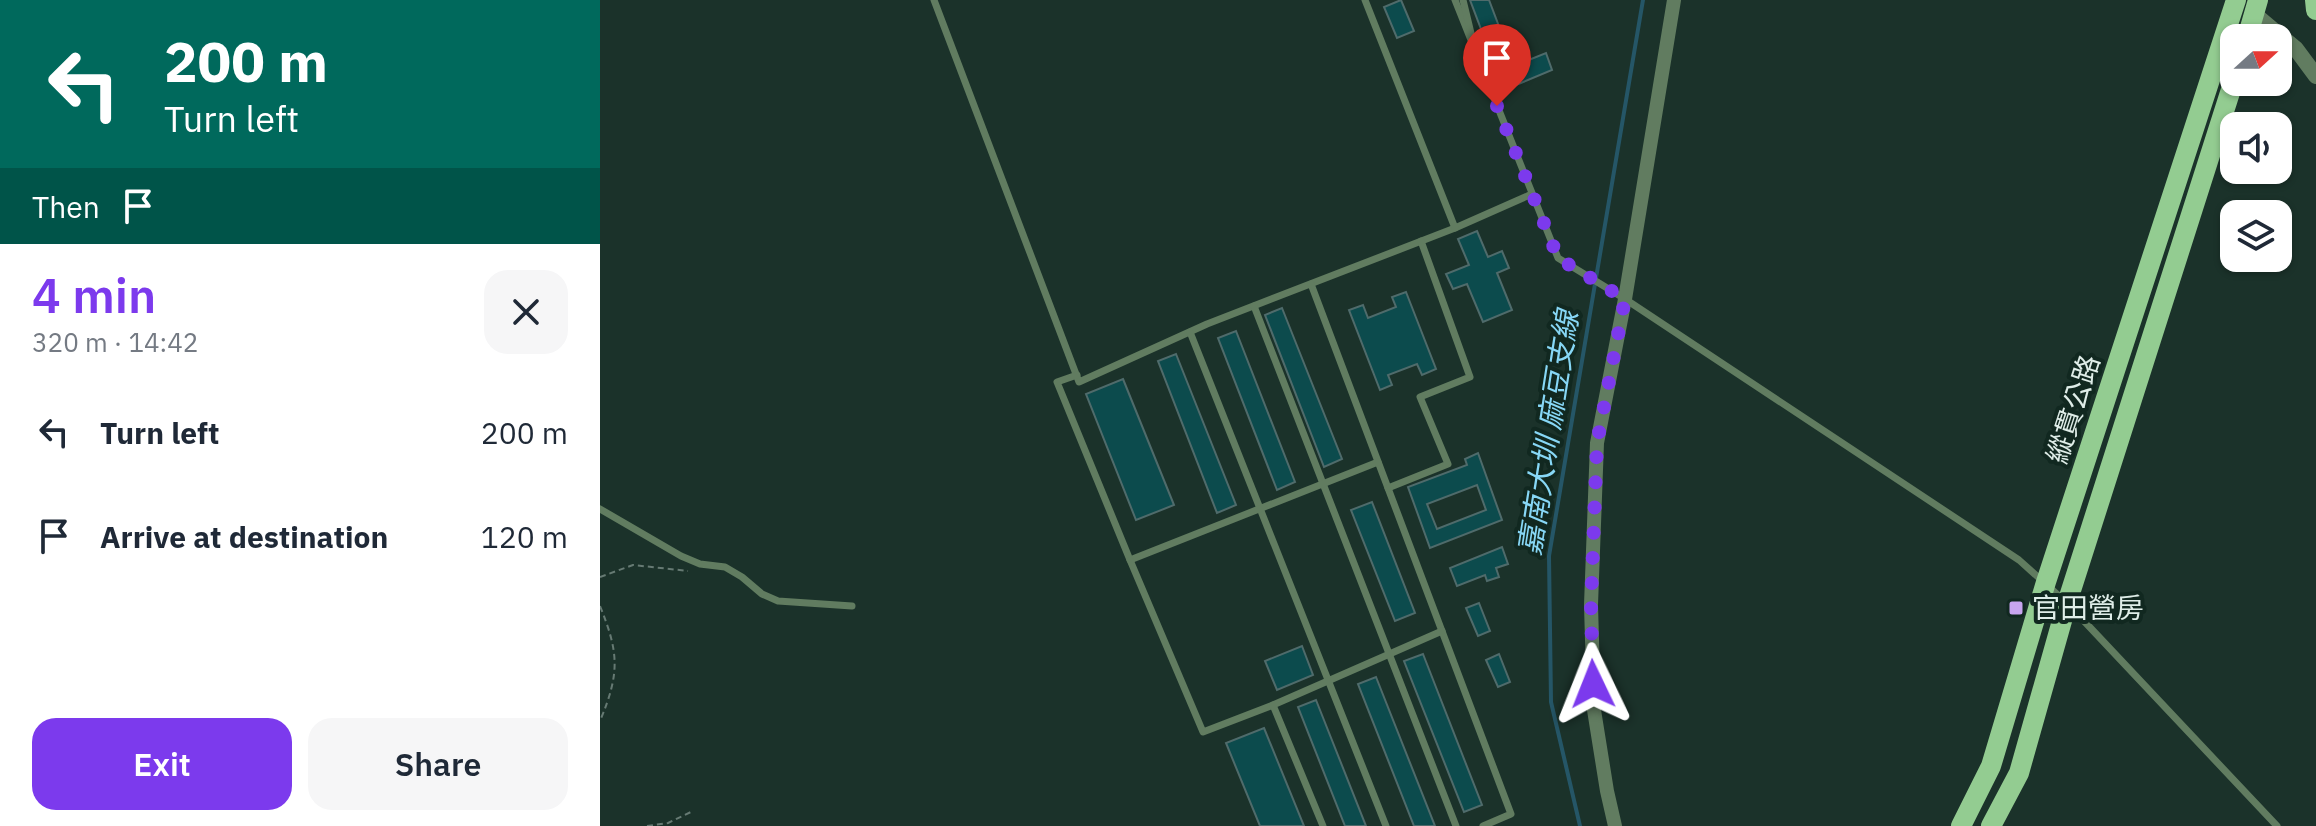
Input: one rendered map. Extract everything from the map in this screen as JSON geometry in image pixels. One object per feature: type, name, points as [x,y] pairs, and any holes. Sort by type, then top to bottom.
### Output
[{"type":"main road","points":[[2315,0],[2316,10]]},
{"type":"main road","points":[[2234,3],[2256,7]]},
{"type":"main road","name":"縱貫公路","points":[[1961,826],[1991,766],[2046,582],[2234,3]]},
{"type":"main road","name":"縱貫公路","points":[[1991,826],[2019,773],[2067,603],[2229,96]]},
{"type":"street","points":[[1615,826],[1594,710],[1591,605],[1597,443],[1625,299],[1674,0]]},
{"type":"street","points":[[2256,7],[2296,49],[2316,76]]},
{"type":"lane","points":[[934,0],[1079,382],[1190,332],[1455,228],[1532,194]]},
{"type":"lane","points":[[1365,0],[1455,228]]},
{"type":"lane","points":[[1455,0],[1558,258],[1625,299],[2019,560],[2067,603],[2277,826]]},
{"type":"lane","points":[[1463,0],[1474,47]]},
{"type":"lane","points":[[1388,488],[1448,464],[1420,397],[1470,377],[1421,241]]},
{"type":"lane","points":[[1311,284],[1511,814],[1483,826]]},
{"type":"lane","points":[[1254,306],[1456,826]]},
{"type":"lane","points":[[1190,332],[1386,826]]},
{"type":"lane","points":[[1077,375],[1057,382],[1203,732],[1442,631]]},
{"type":"lane","points":[[1130,560],[1378,462]]},
{"type":"lane","points":[[600,509],[681,556],[700,564],[725,567],[762,594],[778,601],[852,606]]},
{"type":"lane","points":[[1273,705],[1323,826]]},
{"type":"path","points":[[600,577],[633,565],[687,571]]},
{"type":"path","points":[[600,606],[616,653],[614,688],[600,721]]},
{"type":"path","points":[[647,826],[668,823],[693,811]]},
{"type":"building","points":[[1401,0],[1414,31],[1397,38],[1384,7]]},
{"type":"building","points":[[1470,0],[1489,0],[1514,66],[1546,53],[1552,70],[1504,90]]},
{"type":"building","points":[[1477,231],[1488,257],[1502,251],[1509,268],[1497,273],[1512,310],[1483,322],[1467,284],[1453,289],[1446,274],[1469,265],[1458,239]]},
{"type":"building","points":[[1406,292],[1436,369],[1422,375],[1417,364],[1388,375],[1392,385],[1380,390],[1349,310],[1363,305],[1368,318],[1396,307],[1392,297]]},
{"type":"building","points":[[1282,308],[1342,459],[1324,467],[1265,315]]},
{"type":"building","points":[[1236,331],[1295,482],[1277,490],[1218,338]]},
{"type":"building","points":[[1176,354],[1236,505],[1217,513],[1158,361]]},
{"type":"building","points":[[1123,379],[1174,505],[1136,520],[1086,394]]},
{"type":"building","points":[[1478,453],[1502,520],[1430,548],[1408,487],[1467,465],[1465,459]],"holes":[[[1477,485],[1486,510],[1437,529],[1427,504]]]},
{"type":"building","points":[[1372,502],[1415,613],[1395,621],[1351,510]]},
{"type":"building","points":[[1502,547],[1508,564],[1496,568],[1499,577],[1487,581],[1485,575],[1457,586],[1450,568]]},
{"type":"building","points":[[1479,603],[1490,631],[1478,636],[1466,608]]},
{"type":"building","points":[[1302,646],[1313,675],[1277,690],[1265,661]]},
{"type":"building","points":[[1423,654],[1482,805],[1464,812],[1404,661]]},
{"type":"building","points":[[1499,654],[1510,682],[1498,687],[1486,660]]},
{"type":"building","points":[[1376,677],[1435,826],[1414,826],[1358,684]]},
{"type":"building","points":[[1316,700],[1366,826],[1345,826],[1298,707]]},
{"type":"building","points":[[1264,728],[1304,826],[1260,826],[1226,743]]},
{"type":"waterway","name":"嘉南大圳 麻豆支線","points":[[1580,826],[1551,702],[1549,556],[1643,0]]},
{"type":"place","name":"官田營房","points":[[2016,608]]},
{"type":"route","points":[[1497,106],[1558,258],[1625,299],[1597,443],[1591,605],[1593,684]]}]
